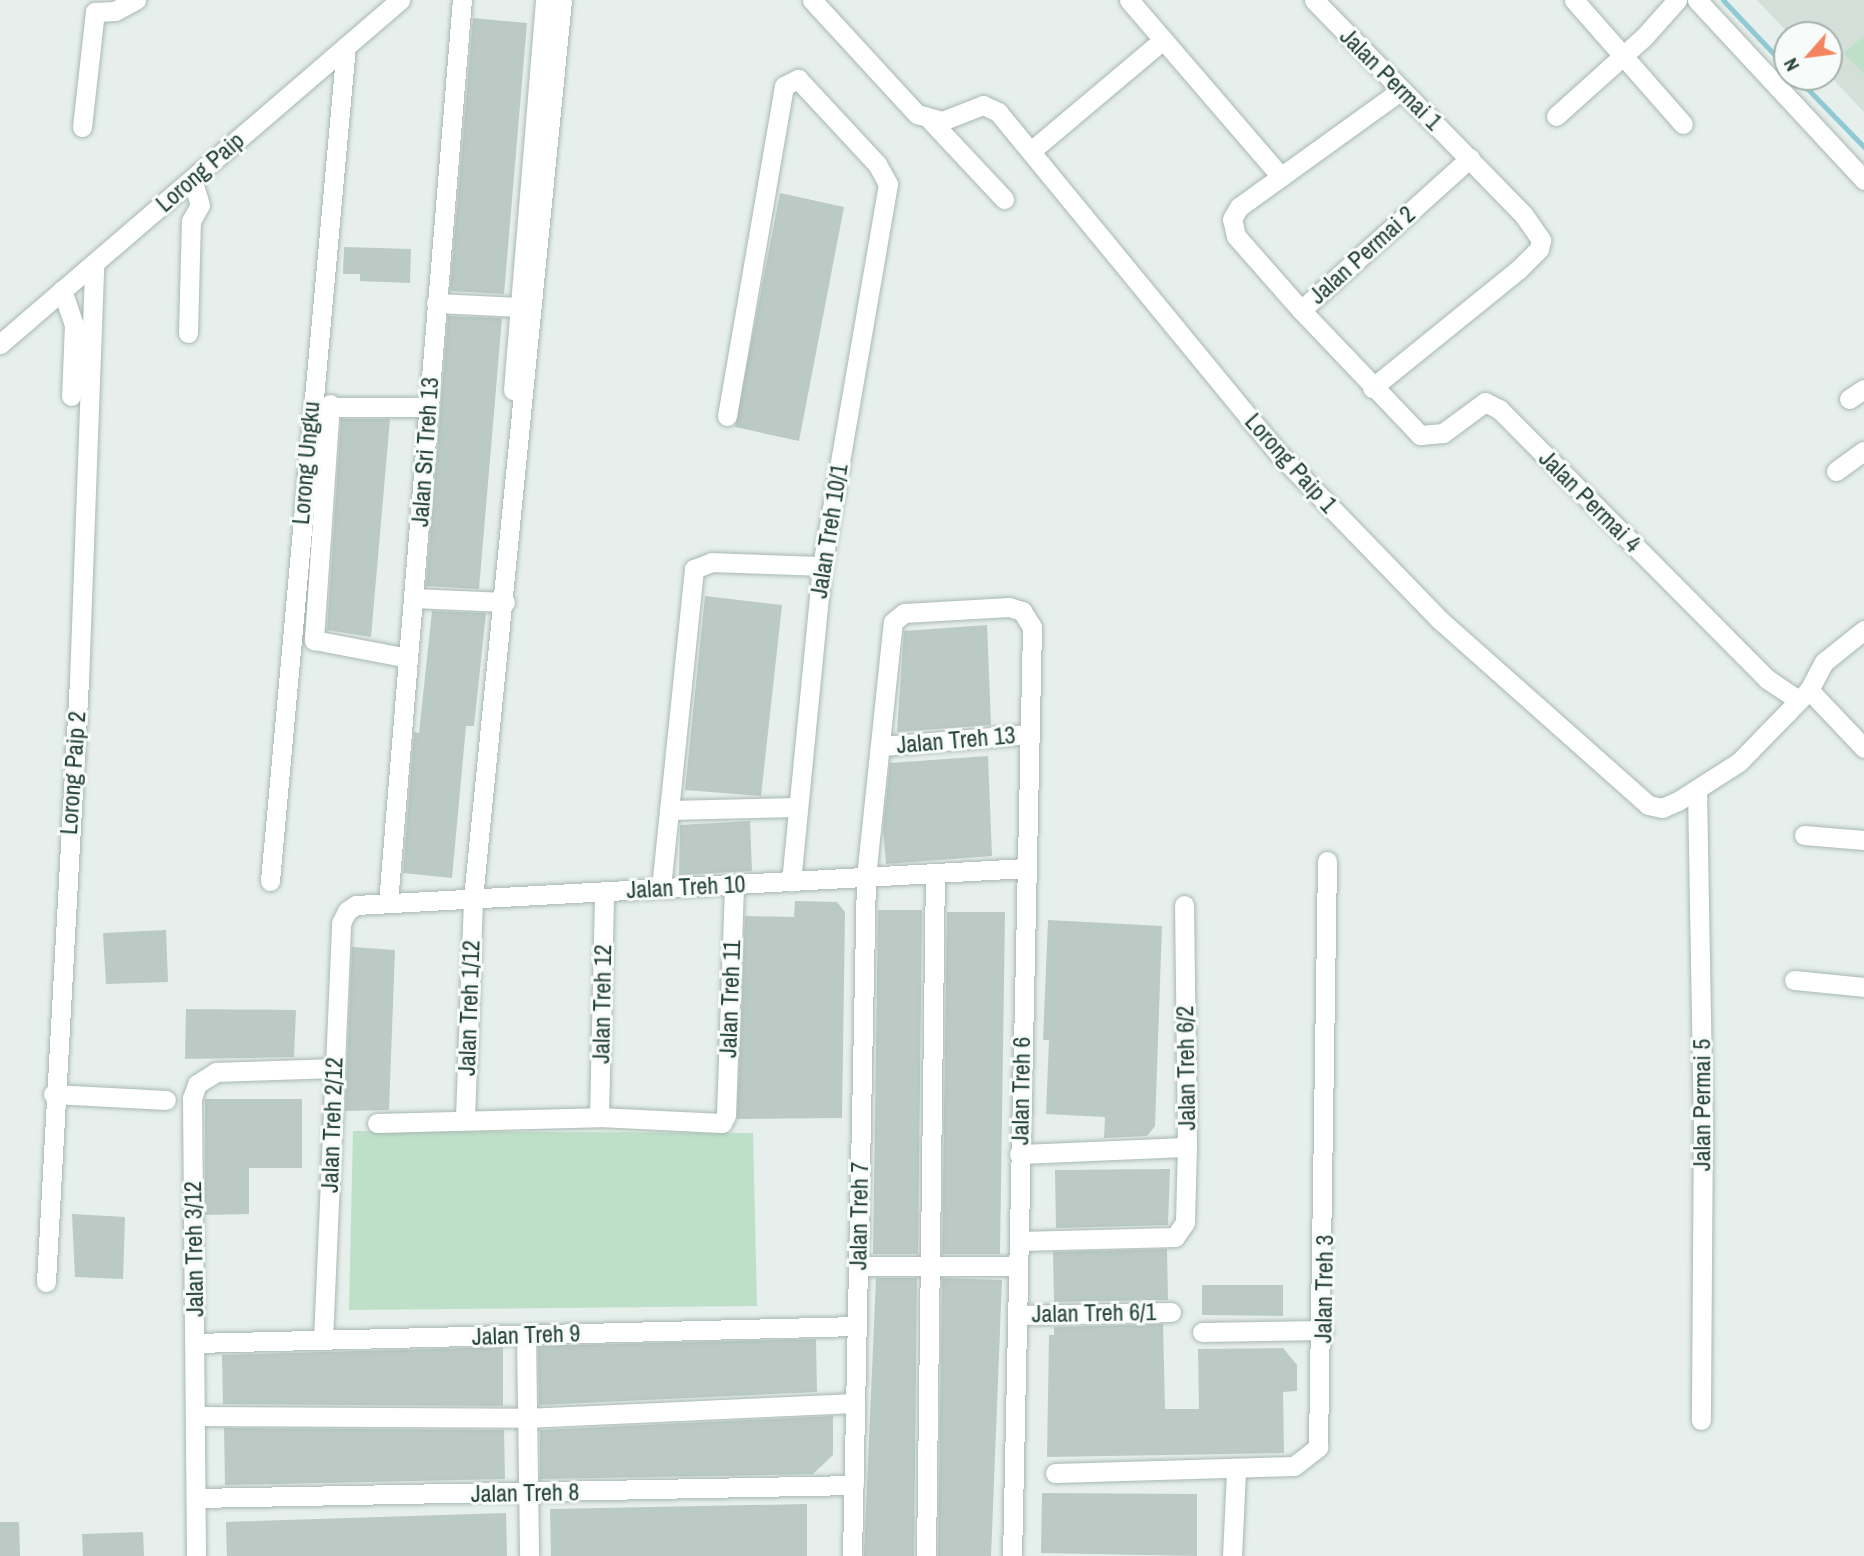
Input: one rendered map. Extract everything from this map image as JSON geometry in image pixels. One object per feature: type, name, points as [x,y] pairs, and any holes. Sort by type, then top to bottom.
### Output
[{"type":"street","points":[[82,127],[95,6],[115,11],[136,0]]},
{"type":"street","name":"Lorong Paip","points":[[0,344],[400,0]]},
{"type":"street","name":"Jalan Sri Treh 13","points":[[388,903],[462,0]]},
{"type":"street","points":[[500,602],[545,0]]},
{"type":"street","points":[[500,602],[562,0]]},
{"type":"street","points":[[812,0],[905,101],[931,121],[1004,199]]},
{"type":"street","points":[[1129,0],[1281,177]]},
{"type":"street","name":"Jalan Permai 1","points":[[1314,0],[1399,91],[1524,214],[1541,240],[1539,249],[1372,388]]},
{"type":"street","points":[[1574,0],[1683,124]]},
{"type":"street","points":[[1556,116],[1623,56],[1676,0]]},
{"type":"street","points":[[1697,0],[1864,180]]},
{"type":"street","points":[[1031,151],[1163,40]]},
{"type":"street","name":"Lorong Ungku","points":[[270,881],[310,408],[346,46]]},
{"type":"street","name":"Jalan Treh 10/1","points":[[727,416],[788,82],[798,79],[877,164],[888,184],[822,566],[796,807],[791,881]]},
{"type":"street","points":[[1301,310],[1236,236],[1232,219],[1239,207],[1399,91]]},
{"type":"street","name":"Lorong Paip 1","points":[[931,121],[990,105],[1031,151],[1279,454],[1441,621],[1648,805],[1662,808],[1739,762],[1804,695],[1825,662],[1864,630]]},
{"type":"street","name":"Jalan Permai 2","points":[[1372,388],[1301,310],[1470,158]]},
{"type":"street","points":[[188,333],[191,221],[200,205],[192,179]]},
{"type":"street","name":"Lorong Paip 2","points":[[46,1282],[53,1094],[79,681],[94,263]]},
{"type":"street","points":[[62,290],[74,325],[71,397]]},
{"type":"street","points":[[436,303],[520,307]]},
{"type":"street","name":"Jalan Permai 4","points":[[1372,388],[1420,435],[1443,433],[1485,402],[1499,409],[1767,680],[1804,695]]},
{"type":"street","points":[[330,404],[314,640],[408,658]]},
{"type":"street","points":[[310,408],[330,404],[428,407]]},
{"type":"street","points":[[1836,471],[1864,451]]},
{"type":"street","points":[[661,888],[694,569],[712,562],[822,566]]},
{"type":"street","points":[[413,597],[500,602]]},
{"type":"street","name":"Jalan Treh 1/12","points":[[465,1118],[473,898],[500,602]]},
{"type":"street","name":"Jalan Treh 7","points":[[852,1556],[866,877],[882,746],[892,622],[904,613],[1009,607],[1022,611],[1032,627]]},
{"type":"street","name":"Jalan Treh 6","points":[[1012,1556],[1032,627]]},
{"type":"street","points":[[1804,695],[1864,748]]},
{"type":"street","name":"Jalan Treh 13","points":[[882,746],[1030,734]]},
{"type":"street","name":"Jalan Permai 5","points":[[1697,789],[1703,1118],[1701,1420]]},
{"type":"street","points":[[669,810],[796,807]]},
{"type":"street","points":[[1804,835],[1864,840]]},
{"type":"street","name":"Jalan Treh 3","points":[[1055,1473],[1236,1470],[1294,1466],[1318,1447],[1323,1330],[1327,860]]},
{"type":"street","name":"Jalan Treh 10","points":[[347,911],[356,905],[1027,868]]},
{"type":"street","points":[[926,1556],[935,873]]},
{"type":"street","name":"Jalan Treh 11","points":[[599,1117],[716,1125],[726,1115],[734,884]]},
{"type":"street","name":"Jalan Treh 12","points":[[599,1117],[604,891]]},
{"type":"street","name":"Jalan Treh 6/2","points":[[1019,1154],[1187,1147],[1184,905]]},
{"type":"street","name":"Jalan Treh 2/12","points":[[323,1340],[341,923],[347,911]]},
{"type":"street","points":[[1794,980],[1864,986]]},
{"type":"street","name":"Jalan Treh 3/12","points":[[196,1556],[192,1098],[197,1084],[216,1072],[334,1068]]},
{"type":"street","points":[[53,1094],[166,1100]]},
{"type":"street","points":[[377,1123],[465,1118],[599,1117]]},
{"type":"street","points":[[1019,1241],[1175,1237],[1185,1222],[1187,1147]]},
{"type":"street","points":[[858,1266],[1018,1266]]},
{"type":"street","name":"Jalan Treh 6/1","points":[[1017,1315],[1171,1312]]},
{"type":"street","name":"Jalan Treh 9","points":[[195,1343],[857,1326]]},
{"type":"street","points":[[1202,1332],[1323,1330]]},
{"type":"street","points":[[526,1335],[525,1418],[529,1556]]},
{"type":"street","points":[[195,1416],[525,1418],[855,1404]]},
{"type":"street","points":[[1232,1556],[1236,1470]]},
{"type":"street","name":"Jalan Treh 8","points":[[196,1498],[854,1485]]},
{"type":"shaded area","points":[[1757,0],[1864,0],[1864,112],[1843,90],[1843,21],[1777,21]]},
{"type":"green space","points":[[1864,36],[1864,74],[1843,53]]},
{"type":"green space","points":[[353,1131],[753,1133],[757,1306],[349,1310]]},
{"type":"building","points":[[473,18],[527,23],[504,294],[450,291]]},
{"type":"building","points":[[780,193],[844,207],[799,441],[735,427]]},
{"type":"building","points":[[344,247],[411,249],[410,283],[360,281],[360,274],[343,274]]},
{"type":"building","points":[[448,316],[502,318],[479,589],[426,586]]},
{"type":"building","points":[[341,419],[390,419],[371,637],[327,630]]},
{"type":"building","points":[[705,596],[782,605],[761,796],[685,790]]},
{"type":"building","points":[[432,611],[486,613],[474,726],[466,726],[452,878],[403,873],[414,732],[419,733]]},
{"type":"building","points":[[987,625],[991,725],[897,732],[904,631]]},
{"type":"building","points":[[988,756],[992,856],[886,864],[883,829],[890,763]]},
{"type":"building","points":[[750,821],[752,871],[679,875],[680,825]]},
{"type":"building","points":[[795,901],[837,902],[845,912],[842,1118],[737,1119],[745,916],[794,917]]},
{"type":"building","points":[[878,910],[922,910],[918,1254],[873,1254]]},
{"type":"building","points":[[947,912],[1005,912],[1000,1254],[942,1254]]},
{"type":"building","points":[[1048,920],[1162,926],[1155,1126],[1147,1136],[1104,1138],[1105,1117],[1046,1114],[1049,1040],[1043,1040]]},
{"type":"building","points":[[166,930],[168,982],[106,984],[103,933]]},
{"type":"building","points":[[352,947],[395,950],[389,1110],[345,1111]]},
{"type":"building","points":[[186,1009],[296,1010],[294,1057],[185,1059]]},
{"type":"building","points":[[205,1099],[302,1099],[302,1168],[249,1168],[249,1214],[205,1215]]},
{"type":"building","points":[[1170,1169],[1168,1225],[1056,1228],[1055,1170]]},
{"type":"building","points":[[72,1214],[125,1217],[123,1279],[75,1277]]},
{"type":"building","points":[[1167,1249],[1168,1300],[1054,1302],[1053,1252]]},
{"type":"building","points":[[876,1278],[917,1278],[914,1556],[864,1556]]},
{"type":"building","points":[[942,1278],[1002,1280],[991,1556],[938,1556]]},
{"type":"building","points":[[1202,1285],[1283,1285],[1283,1316],[1202,1315]]},
{"type":"building","points":[[1163,1324],[1165,1409],[1199,1409],[1198,1349],[1283,1348],[1297,1365],[1297,1391],[1283,1392],[1284,1453],[1047,1457],[1049,1335],[1054,1335],[1054,1327]]},
{"type":"building","points":[[816,1339],[817,1392],[539,1405],[538,1346]]},
{"type":"building","points":[[503,1347],[503,1406],[223,1404],[222,1355]]},
{"type":"building","points":[[833,1416],[833,1455],[813,1474],[540,1479],[540,1430]]},
{"type":"building","points":[[224,1428],[504,1430],[505,1479],[225,1485]]},
{"type":"building","points":[[1042,1493],[1197,1494],[1197,1556],[1041,1553]]},
{"type":"building","points":[[807,1504],[807,1556],[551,1556],[550,1509]]},
{"type":"building","points":[[506,1513],[507,1556],[227,1556],[226,1522]]},
{"type":"building","points":[[0,1522],[19,1522],[20,1556],[0,1556]]},
{"type":"building","points":[[143,1532],[144,1556],[83,1556],[82,1534]]},
{"type":"waterway","points":[[1723,0],[1773,53]]},
{"type":"waterway","points":[[1810,91],[1864,147]]}]
